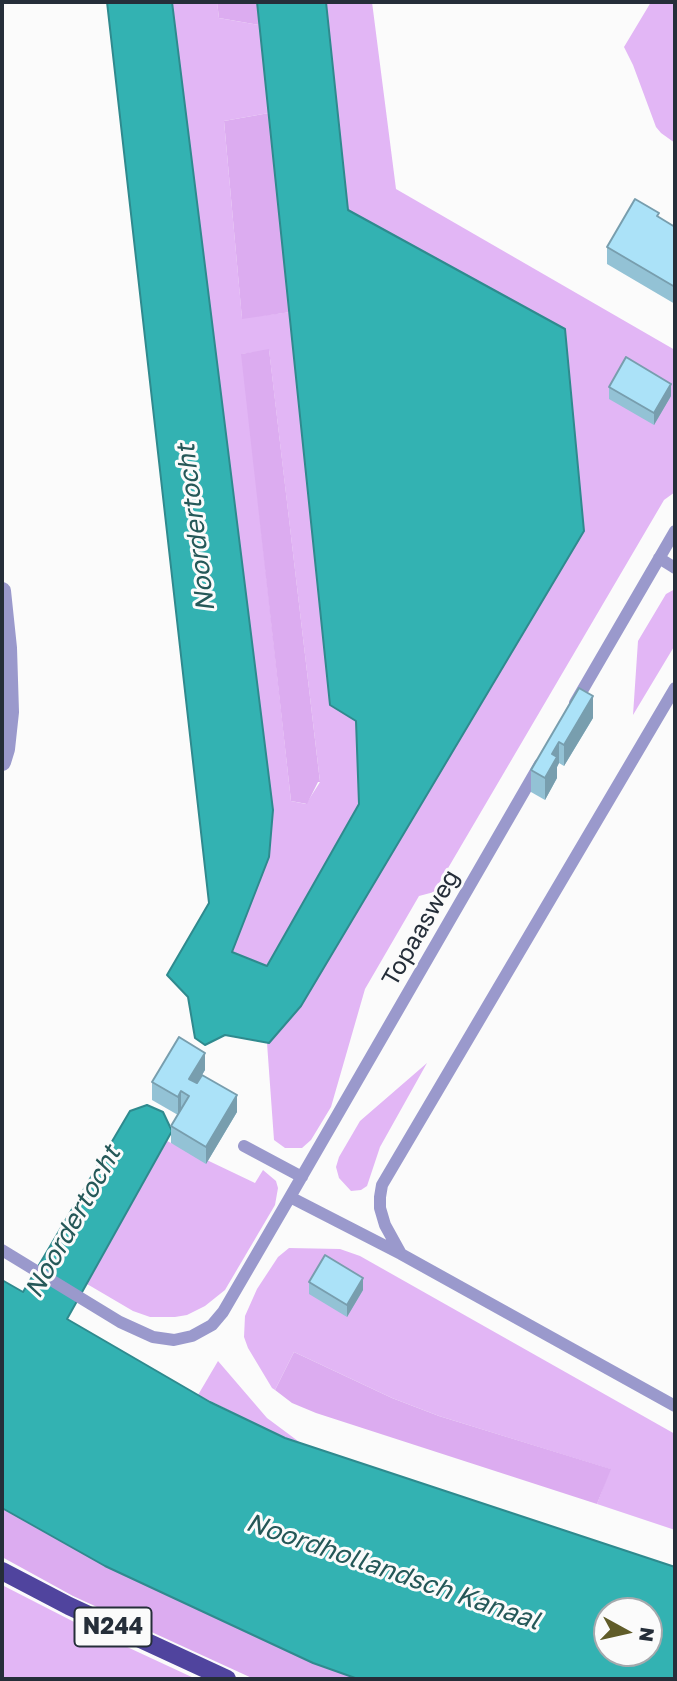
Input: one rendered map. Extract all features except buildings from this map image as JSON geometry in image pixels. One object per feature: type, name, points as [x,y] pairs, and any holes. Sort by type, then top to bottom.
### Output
[{"type":"main road","name":"N244","points":[[2,1571],[69,1606],[226,1679]]},
{"type":"street","points":[[2,591],[8,648],[10,712],[2,762]]},
{"type":"lane","points":[[569,714],[675,531]]},
{"type":"lane","points":[[659,558],[675,568]]},
{"type":"lane","points":[[401,1254],[392,1240],[380,1208],[382,1185],[675,688]]},
{"type":"lane","name":"Topaasweg","points":[[2,1250],[120,1322],[153,1337],[174,1340],[192,1336],[212,1325],[223,1312],[302,1177],[548,750]]},
{"type":"lane","points":[[244,1146],[302,1177]]},
{"type":"lane","points":[[290,1197],[401,1254],[675,1406]]},
{"type":"shaded area","points":[[172,2],[217,2],[219,18],[259,25],[269,113],[224,121],[242,318],[291,312],[301,407],[356,721],[359,804],[266,967],[231,952],[269,857],[273,810]],"holes":[[[269,350],[320,782],[306,804],[291,801],[242,354]]]},
{"type":"shaded area","points":[[217,2],[257,2],[259,25],[219,18]]},
{"type":"shaded area","points":[[326,2],[372,2],[396,189],[675,350],[675,492],[664,500],[434,892],[419,896],[365,989],[331,1107],[311,1140],[302,1148],[285,1148],[274,1140],[267,1043],[301,1006],[584,531],[565,329],[348,210]]},
{"type":"shaded area","points":[[651,2],[675,2],[675,143],[656,127],[624,47]]},
{"type":"shaded area","points":[[269,113],[291,312],[242,319],[224,121]]},
{"type":"shaded area","points":[[269,349],[320,782],[307,804],[291,801],[241,354]]},
{"type":"shaded area","points":[[675,589],[675,645],[633,715],[638,641],[666,594]]},
{"type":"shaded area","points":[[427,1063],[380,1147],[367,1186],[351,1191],[339,1178],[336,1167],[360,1121]]},
{"type":"shaded area","points":[[167,1141],[255,1183],[263,1170],[276,1181],[278,1188],[275,1205],[225,1290],[205,1306],[187,1315],[150,1317],[133,1311],[87,1284]]},
{"type":"shaded area","points":[[289,1248],[340,1249],[360,1256],[675,1434],[675,1530],[597,1504],[610,1469],[439,1416],[392,1398],[294,1352],[275,1390],[272,1388],[248,1348],[244,1337],[245,1316],[257,1289],[278,1257]]},
{"type":"shaded area","points":[[294,1352],[392,1398],[439,1416],[611,1469],[597,1504],[292,1403],[275,1390]]},
{"type":"shaded area","points":[[218,1361],[267,1418],[302,1444],[198,1395]]},
{"type":"shaded area","points":[[2,1508],[105,1566],[313,1663],[358,1679],[254,1679],[73,1596],[2,1557]]},
{"type":"shaded area","points":[[2,1585],[82,1626],[196,1679],[2,1679]]},
{"type":"water","name":"Noordertocht","points":[[107,2],[172,2],[273,810],[269,857],[232,952],[267,966],[359,804],[356,721],[330,705],[257,2],[326,2],[348,210],[565,329],[584,531],[301,1006],[269,1043],[225,1035],[205,1045],[195,1038],[188,997],[167,975],[209,903]]},
{"type":"water","points":[[147,1105],[163,1112],[172,1131],[67,1319],[210,1402],[285,1438],[675,1567],[675,1679],[358,1679],[313,1663],[105,1566],[2,1508],[2,1280],[23,1292],[130,1111]]},
{"type":"water label","name":"Noordhollandsch Kanaal","points":[[393,1572]]}]
